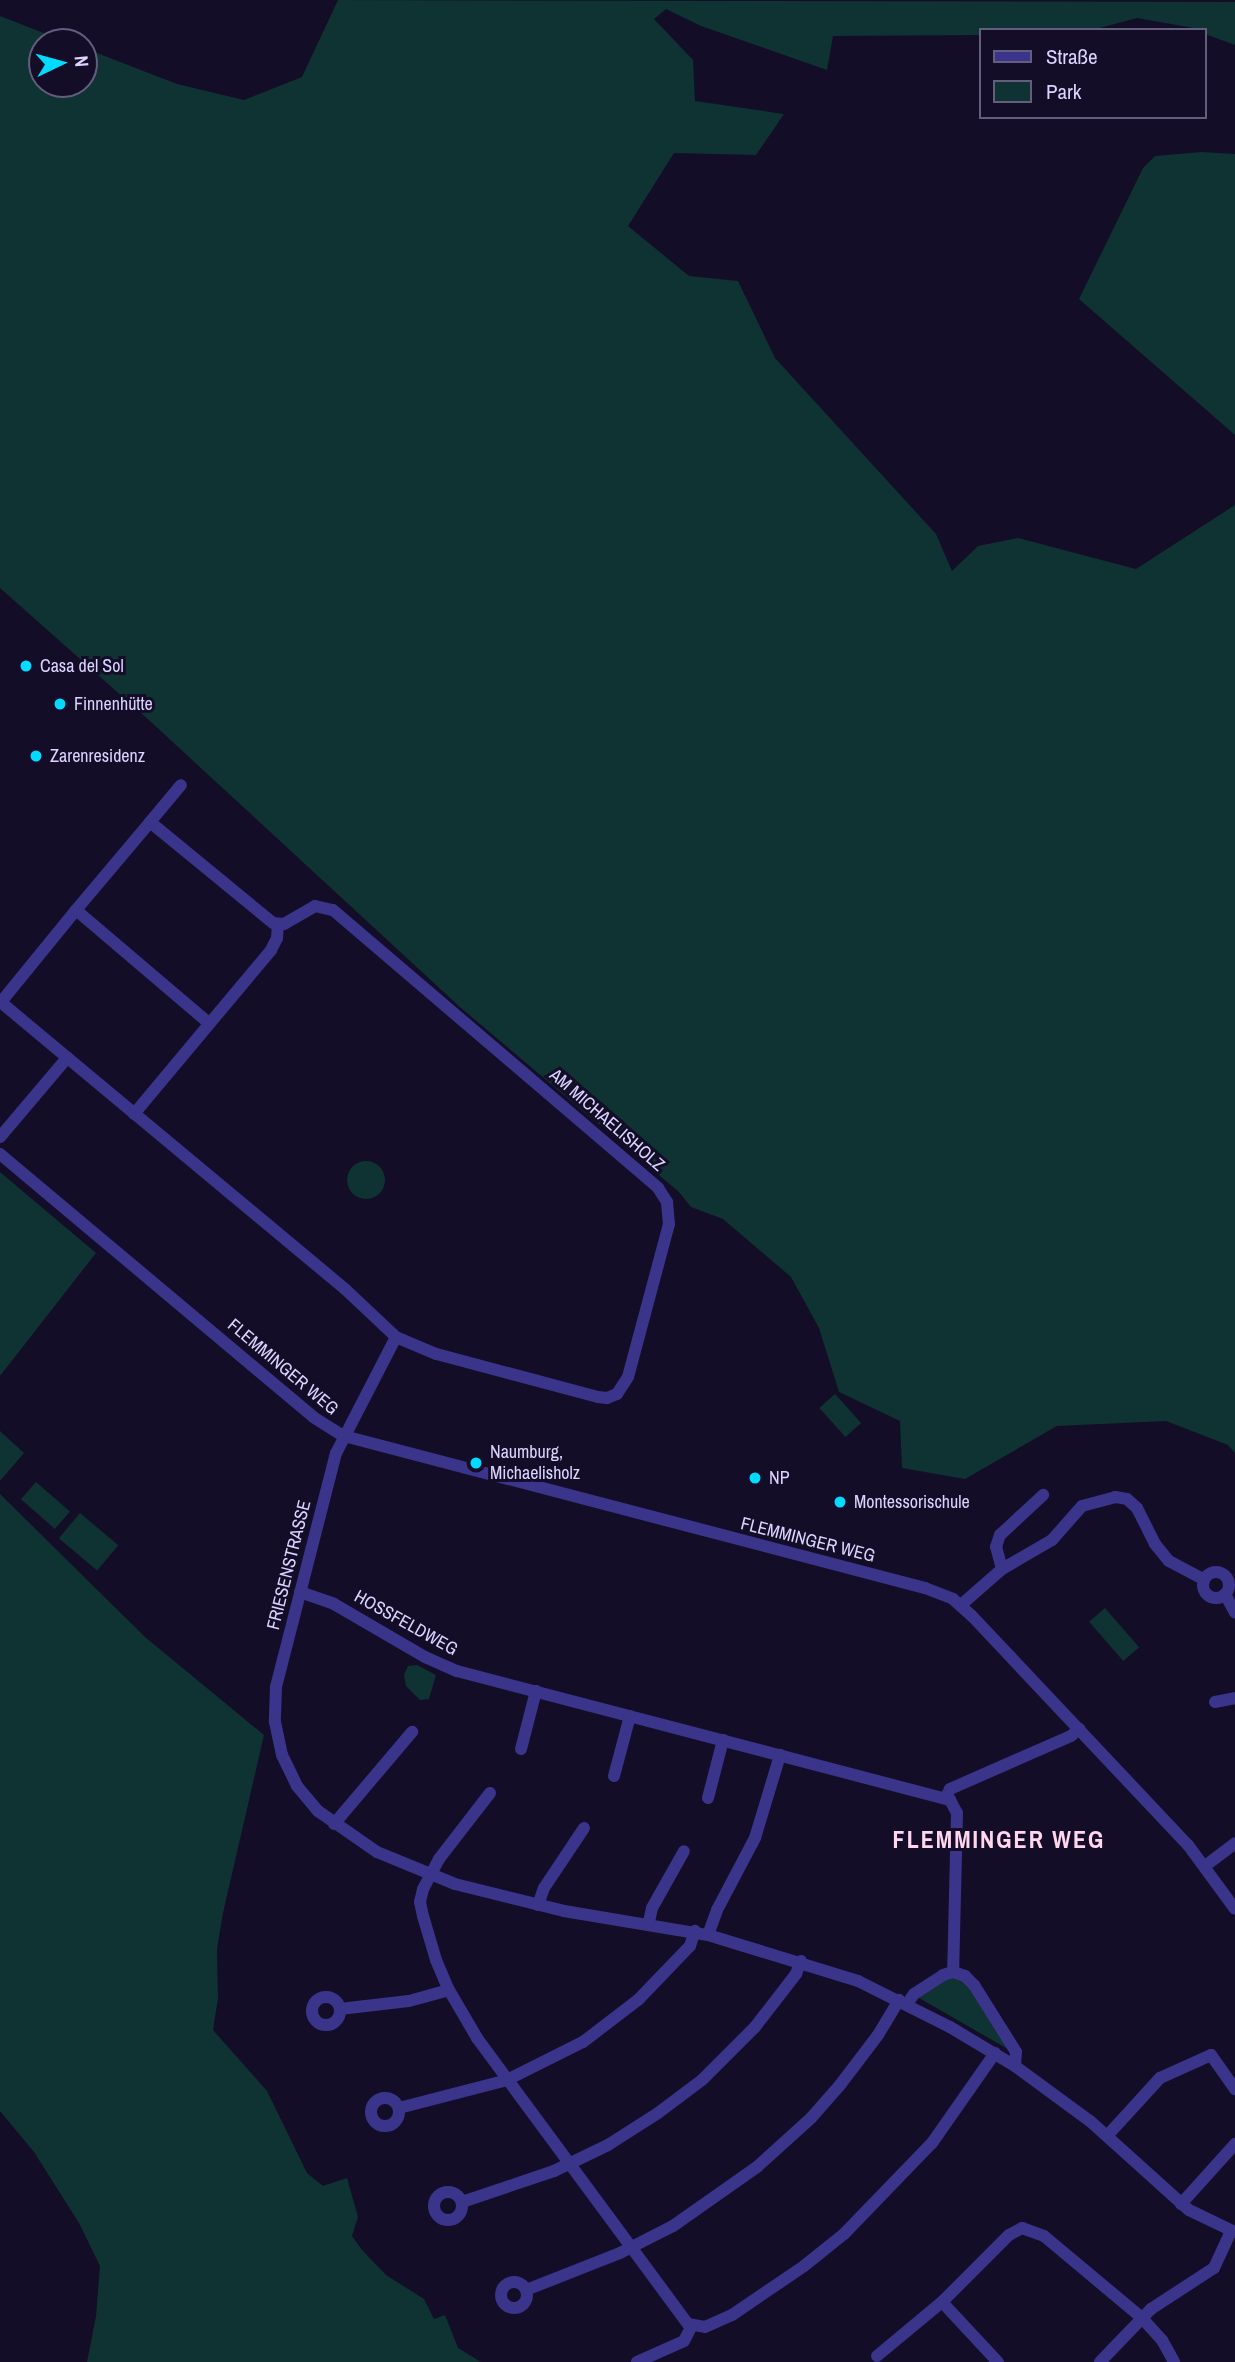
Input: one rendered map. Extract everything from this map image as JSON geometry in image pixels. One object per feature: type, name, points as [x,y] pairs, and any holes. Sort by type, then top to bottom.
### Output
[{"type":"street","name":"AM MICHAELISHOLZ","points":[[181,785],[1,1002],[360,1302],[396,1338],[445,1357],[598,1397],[607,1398],[617,1394],[628,1377],[667,1232],[667,1202],[646,1175],[333,910],[321,906],[309,907],[278,925]]},
{"type":"street","points":[[134,1114],[271,950],[277,938],[278,925],[150,822]]},
{"type":"street","points":[[76,910],[209,1023]]},
{"type":"street","points":[[0,1137],[67,1058]]},
{"type":"street","name":"FLEMMINGER WEG","points":[[0,1154],[313,1417],[344,1436],[925,1588],[949,1597],[961,1605],[1205,1866],[1235,1909]]},
{"type":"street","points":[[344,1436],[396,1338]]},
{"type":"street","name":"FRIESENSTRASSE","points":[[344,1436],[332,1468],[274,1704],[278,1739],[289,1772],[308,1800],[334,1824],[377,1852],[429,1875],[538,1905],[702,1933],[801,1961],[858,1981],[903,2002],[1015,2066],[1107,2136],[1198,2217],[1233,2231]]},
{"type":"street","points":[[1002,1569],[996,1547],[1000,1535],[1043,1495]]},
{"type":"street","points":[[961,1605],[1002,1569],[1052,1540],[1082,1506],[1115,1497],[1127,1499],[1137,1507],[1155,1544],[1169,1561],[1204,1580]]},
{"type":"street","points":[[1225,1594],[1218,1598],[1209,1596],[1204,1590],[1204,1580],[1212,1573],[1224,1575],[1228,1582],[1225,1594],[1235,1613]]},
{"type":"street","name":"HOSSFELDWEG","points":[[300,1592],[342,1608],[443,1666],[946,1797]]},
{"type":"street","points":[[521,1749],[536,1691]]},
{"type":"street","points":[[1214,1702],[1235,1698]]},
{"type":"street","points":[[614,1776],[630,1716]]},
{"type":"street","points":[[953,1972],[957,1813],[954,1804],[946,1797],[950,1789],[1071,1736],[1079,1729]]},
{"type":"street","points":[[334,1824],[412,1732]]},
{"type":"street","points":[[708,1798],[723,1740]]},
{"type":"street","points":[[399,2108],[507,2080],[562,2053],[602,2029],[638,2000],[674,1965],[702,1933],[717,1910],[755,1838],[780,1755]]},
{"type":"street","points":[[490,1793],[429,1875],[420,1902],[430,1944],[449,1990],[466,2021],[679,2316],[692,2325],[705,2327],[732,2315],[804,2266],[853,2226],[932,2143],[995,2053]]},
{"type":"street","points":[[538,1905],[544,1888],[584,1828]]},
{"type":"street","points":[[1205,1866],[1235,1843]]},
{"type":"street","points":[[649,1922],[652,1908],[684,1851]]},
{"type":"street","points":[[462,2202],[568,2164],[635,2128],[702,2080],[755,2027],[796,1974],[801,1961]]},
{"type":"street","points":[[526,2290],[630,2248],[702,2207],[779,2147],[840,2085],[903,2002],[933,1980],[953,1972],[965,1976],[974,1984],[1016,2052],[1015,2066]]},
{"type":"street","points":[[340,2008],[409,2001],[449,1990]]},
{"type":"street","points":[[1107,2136],[1160,2078],[1212,2055],[1235,2089]]},
{"type":"street","points":[[1181,2204],[1235,2144]]},
{"type":"street","points":[[877,2356],[942,2302],[1009,2235],[1029,2229],[1044,2236],[1142,2318],[1162,2340],[1174,2362]]},
{"type":"street","points":[[1100,2362],[1142,2318],[1168,2297],[1214,2268],[1233,2231]]},
{"type":"street","points":[[942,2302],[998,2362]]},
{"type":"street","points":[[637,2362],[684,2341],[692,2325]]},
{"type":"green space","points":[[338,0],[1235,2],[1235,45],[1207,35],[1207,28],[1137,18],[1100,28],[979,28],[979,35],[833,36],[827,70],[701,26],[666,9],[654,19],[693,60],[695,101],[784,114],[756,155],[674,153],[628,226],[689,276],[738,281],[775,358],[936,534],[952,571],[978,546],[1018,538],[1136,569],[1235,505],[1235,1453],[1228,1445],[1166,1421],[1057,1426],[965,1479],[902,1468],[900,1421],[839,1392],[819,1328],[791,1277],[723,1219],[691,1207],[679,1192],[461,1008],[151,722],[0,588],[0,16],[31,28],[28,28],[28,98],[98,98],[98,53],[177,84],[244,100],[302,77]]},
{"type":"green space","points":[[1201,152],[1235,154],[1235,435],[1079,299],[1143,168],[1155,156]]},
{"type":"green space","points":[[366,1161],[379,1167],[385,1180],[379,1193],[366,1199],[353,1193],[347,1180],[353,1167]]},
{"type":"green space","points":[[0,1172],[96,1253],[0,1376]]},
{"type":"green space","points":[[835,1394],[861,1423],[845,1437],[819,1408]]},
{"type":"green space","points":[[0,1431],[24,1453],[0,1481]]},
{"type":"green space","points":[[36,1482],[70,1512],[55,1529],[21,1499]]},
{"type":"green space","points":[[0,1494],[145,1637],[264,1735],[223,1913],[217,1949],[218,1998],[213,2030],[267,2091],[307,2173],[323,2186],[347,2178],[358,2217],[352,2236],[362,2250],[386,2275],[424,2299],[434,2319],[445,2315],[458,2348],[481,2362],[87,2362],[96,2316],[100,2266],[79,2223],[34,2152],[0,2111]]},
{"type":"green space","points":[[80,1513],[118,1545],[97,1570],[59,1538]]},
{"type":"green space","points":[[1105,1608],[1139,1647],[1123,1661],[1089,1622]]},
{"type":"green space","points":[[417,1665],[436,1675],[429,1699],[420,1700],[406,1686],[404,1675],[408,1666]]},
{"type":"green space","points":[[953,1976],[963,1979],[1009,2045],[1006,2048],[919,1998],[924,1991]]},
{"type":"place","name":"Casa del Sol","points":[[26,666]]},
{"type":"place","name":"Finnenhütte","points":[[60,704]]},
{"type":"place","name":"Zarenresidenz","points":[[36,756]]},
{"type":"place","name":"Naumburg, Michaelisholz","points":[[476,1463]]},
{"type":"place","name":"NP","points":[[755,1478]]},
{"type":"place","name":"Montessorischule","points":[[840,1502]]},
{"type":"district","name":"FLEMMINGER WEG","points":[[999,1840]]}]
